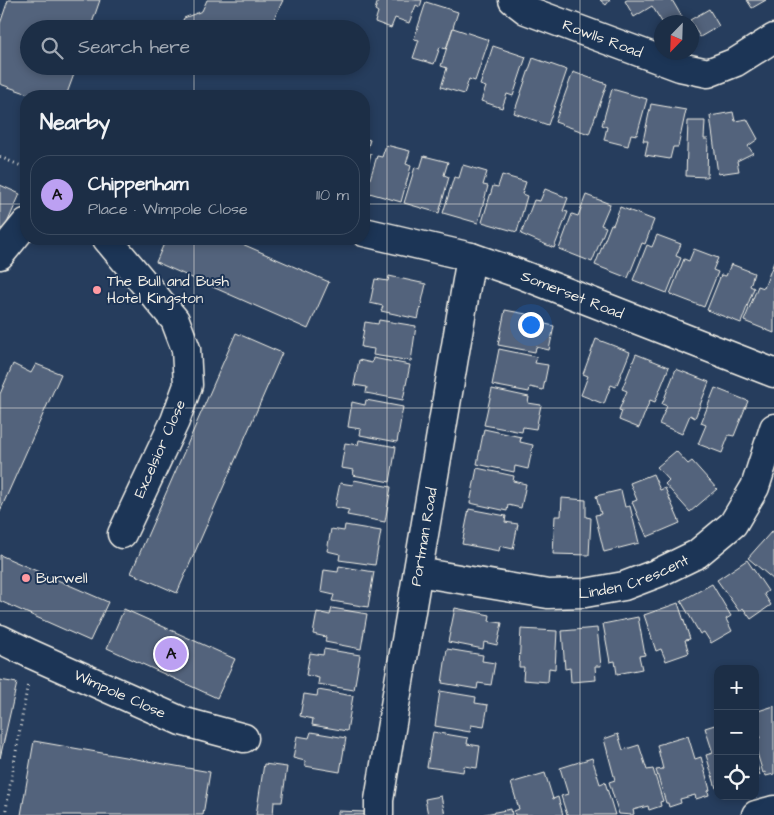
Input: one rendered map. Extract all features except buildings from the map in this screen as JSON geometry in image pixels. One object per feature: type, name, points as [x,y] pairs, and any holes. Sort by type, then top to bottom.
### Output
[{"type":"street","name":"Rowlls Road","points":[[513,0],[526,10],[680,68],[708,72],[736,62],[774,38]]},
{"type":"street","points":[[0,256],[20,231]]},
{"type":"street","name":"Somerset Road","points":[[370,233],[470,257],[529,277],[774,373]]},
{"type":"street","name":"Excelsior Close","points":[[112,245],[175,320],[186,349],[188,385],[175,421],[122,534]]},
{"type":"street","name":"Portman Road","points":[[379,815],[381,790],[470,257]]},
{"type":"street","name":"Linden Crescent","points":[[418,572],[548,594],[585,592],[624,586],[658,573],[697,554],[732,524],[755,487],[774,428]]},
{"type":"street","name":"Wimpole Close","points":[[0,639],[181,721],[244,738]]},
{"type":"street","points":[[756,815],[774,810]]},
{"type":"path","points":[[0,157],[20,165]]},
{"type":"path","points":[[5,815],[26,702],[31,654]]},
{"type":"place","name":"The Bull and Bush Hotel Kingston","points":[[97,290]]},
{"type":"place","name":"Burwell","points":[[26,578]]},
{"type":"place","name":"Chippenham","points":[[171,654]]}]
